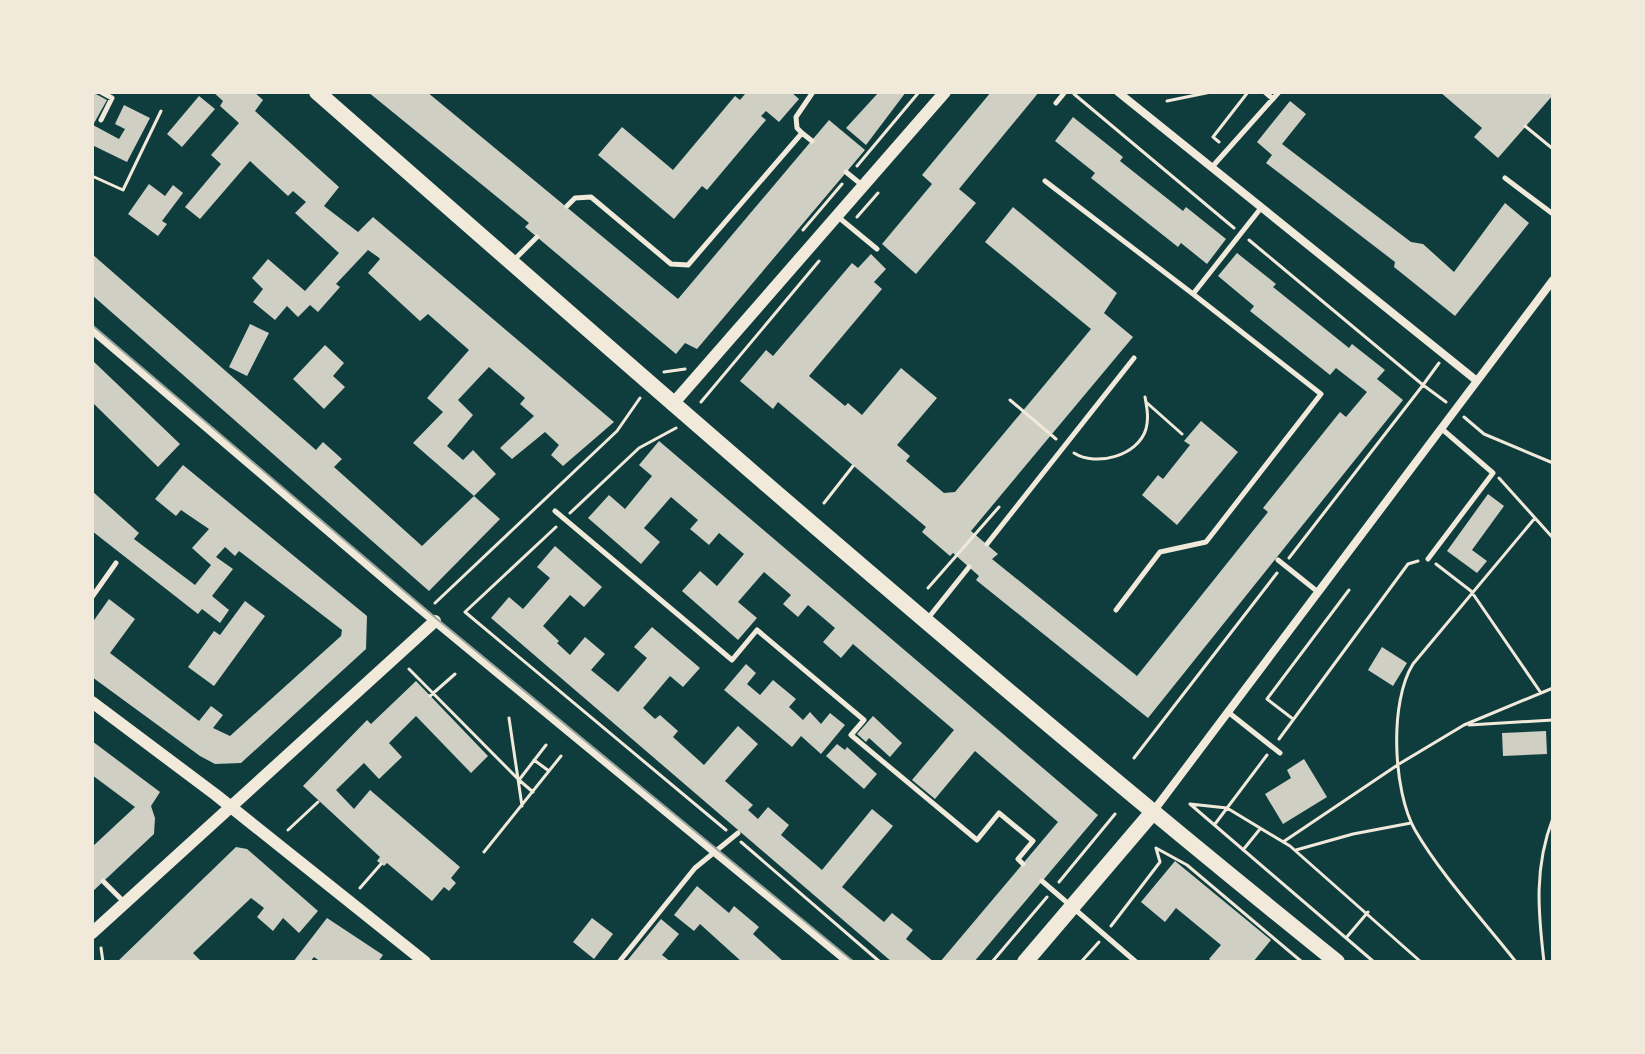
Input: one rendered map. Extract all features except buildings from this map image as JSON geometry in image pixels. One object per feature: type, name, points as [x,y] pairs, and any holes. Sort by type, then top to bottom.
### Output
[{"type":"main road","points":[[317,92],[672,405],[1152,813],[1337,962]]},
{"type":"main road","points":[[1025,962],[1152,813]]},
{"type":"street","points":[[672,405],[945,92]]},
{"type":"street","points":[[1118,92],[1477,381]]},
{"type":"street","points":[[1152,813],[1553,280]]},
{"type":"street","points":[[92,330],[435,621],[716,852],[835,958],[848,962]]},
{"type":"street","points":[[92,933],[435,621]]},
{"type":"street","points":[[92,702],[231,807],[425,962]]},
{"type":"lane","points":[[101,92],[112,98],[101,120]]},
{"type":"lane","points":[[812,141],[797,128],[796,117],[813,92]]},
{"type":"lane","points":[[1056,103],[1065,92]]},
{"type":"lane","points":[[1265,92],[1273,99]]},
{"type":"lane","points":[[1212,168],[1279,92]]},
{"type":"lane","points":[[567,206],[575,198],[591,197],[671,264],[688,265],[802,133]]},
{"type":"lane","points":[[848,173],[862,185]]},
{"type":"lane","points":[[1505,178],[1553,214]]},
{"type":"lane","points":[[1045,181],[1321,394],[1206,542],[1160,552],[1116,610]]},
{"type":"lane","points":[[1193,294],[1261,208]]},
{"type":"lane","points":[[837,215],[877,249]]},
{"type":"lane","points":[[511,263],[537,237]]},
{"type":"lane","points":[[987,544],[1134,358]]},
{"type":"lane","points":[[1428,559],[1493,473],[1442,429]]},
{"type":"lane","points":[[555,511],[732,660],[757,630],[864,720],[851,735],[977,840],[999,813],[1033,841],[1018,859],[1023,864]]},
{"type":"lane","points":[[1278,560],[1318,592]]},
{"type":"lane","points":[[92,597],[116,563]]},
{"type":"lane","points":[[926,621],[969,567]]},
{"type":"lane","points":[[1228,711],[1280,753]]},
{"type":"lane","points":[[619,962],[687,877],[736,835]]},
{"type":"lane","points":[[103,881],[126,903]]},
{"type":"lane","points":[[1042,881],[1136,962]]},
{"type":"path","points":[[799,235],[919,92]]},
{"type":"path","points":[[1167,101],[1211,92]]},
{"type":"path","points":[[1217,152],[1223,145],[1213,137],[1248,92]]},
{"type":"path","points":[[92,176],[123,190],[161,111]]},
{"type":"path","points":[[1525,126],[1553,149]]},
{"type":"path","points":[[1188,189],[1194,182]]},
{"type":"path","points":[[701,402],[824,255]]},
{"type":"path","points":[[1445,356],[1423,385],[1484,434],[1553,463]]},
{"type":"path","points":[[664,372],[688,369]]},
{"type":"path","points":[[435,603],[617,431],[640,398]]},
{"type":"path","points":[[1010,400],[1064,446],[1083,458],[1100,459],[1122,454],[1145,432],[1145,399],[1182,434]]},
{"type":"path","points":[[824,503],[853,466]]},
{"type":"path","points":[[1500,479],[1553,538]]},
{"type":"path","points":[[928,588],[999,507]]},
{"type":"path","points":[[1516,962],[1411,823],[1399,764],[1396,720],[1400,689],[1424,649],[1535,518]]},
{"type":"path","points":[[1215,824],[1408,564],[1428,559],[1471,591],[1541,693]]},
{"type":"path","points":[[1293,719],[1267,699],[1349,590]]},
{"type":"path","points":[[465,612],[736,835],[880,962]]},
{"type":"path","points":[[409,669],[533,792]]},
{"type":"path","points":[[432,695],[455,674]]},
{"type":"path","points":[[1283,842],[1399,764],[1464,725],[1553,688]]},
{"type":"path","points":[[509,718],[522,806]]},
{"type":"path","points":[[1464,725],[1553,720]]},
{"type":"path","points":[[519,780],[546,745]]},
{"type":"path","points":[[484,852],[561,756]]},
{"type":"path","points":[[534,760],[549,771]]},
{"type":"path","points":[[288,830],[318,802]]},
{"type":"path","points":[[1374,962],[1190,804],[1227,808],[1296,850],[1421,962]]},
{"type":"path","points":[[1544,962],[1537,889],[1543,847],[1553,818]]},
{"type":"path","points":[[1296,850],[1342,836],[1411,823]]},
{"type":"path","points":[[1243,850],[1260,829]]},
{"type":"path","points":[[1081,962],[1160,862],[1156,848],[1187,865],[1302,962]]},
{"type":"path","points":[[360,888],[381,864]]},
{"type":"path","points":[[1346,938],[1368,912]]},
{"type":"path","points":[[101,948],[103,962]]},
{"type":"tram line","points":[[92,325],[437,619],[854,962]]}]
